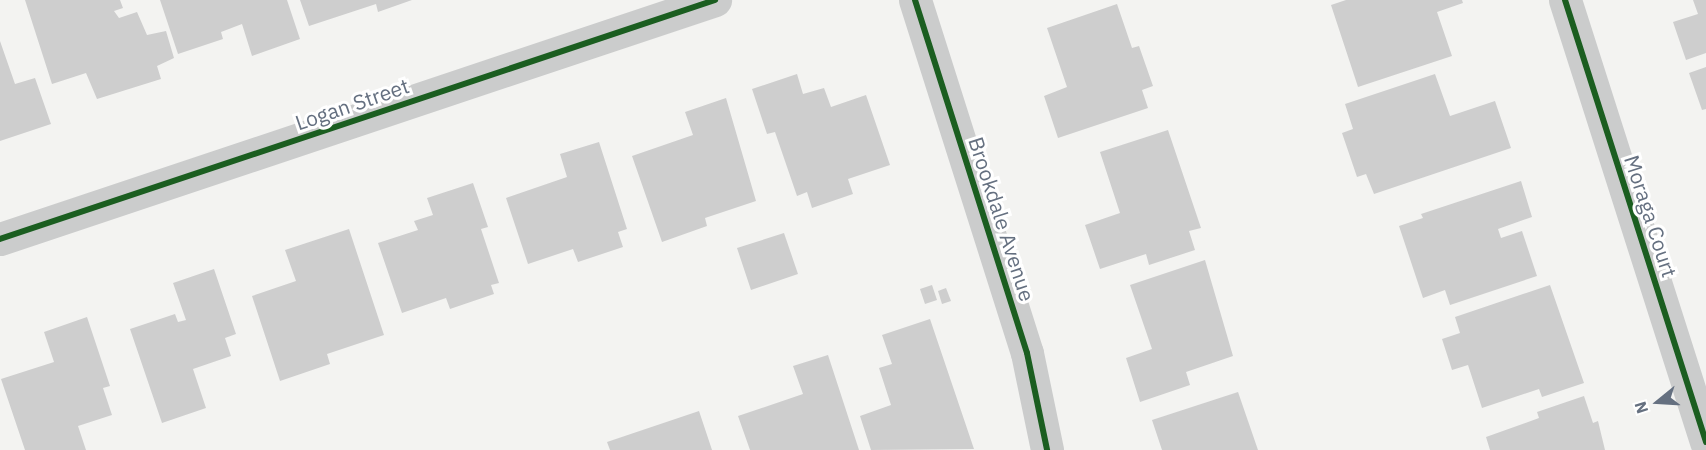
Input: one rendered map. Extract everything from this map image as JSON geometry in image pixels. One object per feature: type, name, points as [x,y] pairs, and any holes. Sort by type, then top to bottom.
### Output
[{"type":"street","name":"Logan Street","points":[[0,239],[715,0]]},
{"type":"street","name":"Brookdale Avenue","points":[[915,0],[1027,353],[1047,450]]},
{"type":"street","name":"Moraga Court","points":[[1565,0],[1706,442]]},
{"type":"building","points":[[25,0],[120,0],[123,8],[114,11],[119,18],[137,12],[147,35],[166,31],[174,58],[157,66],[161,79],[97,99],[86,73],[52,84]]},
{"type":"building","points":[[160,0],[287,0],[300,39],[252,56],[242,24],[221,32],[223,39],[178,54]]},
{"type":"building","points":[[300,0],[412,0],[378,12],[376,4],[309,26]]},
{"type":"building","points":[[1346,0],[1462,0],[1463,3],[1437,12],[1452,56],[1358,87],[1331,5]]},
{"type":"building","points":[[1693,0],[1706,0],[1706,53],[1686,60],[1673,22],[1698,14]]},
{"type":"building","points":[[1117,4],[1132,48],[1139,46],[1153,86],[1142,90],[1148,108],[1058,138],[1044,96],[1067,87],[1047,28]]},
{"type":"building","points":[[0,41],[15,84],[35,78],[51,124],[0,141]]},
{"type":"building","points":[[1706,67],[1706,109],[1702,110],[1689,73]]},
{"type":"building","points":[[797,74],[803,94],[824,88],[831,107],[866,95],[890,165],[848,179],[853,194],[812,208],[807,192],[797,196],[775,132],[767,134],[752,89]]},
{"type":"building","points":[[1435,74],[1450,116],[1495,101],[1511,148],[1374,194],[1366,174],[1357,177],[1342,133],[1353,129],[1345,104]]},
{"type":"building","points":[[726,98],[756,201],[705,218],[707,226],[662,242],[632,156],[693,135],[685,112]]},
{"type":"building","points":[[1168,130],[1201,228],[1189,231],[1195,250],[1149,265],[1146,254],[1100,269],[1085,225],[1120,213],[1100,152]]},
{"type":"building","points":[[599,142],[627,229],[618,232],[623,247],[578,262],[573,249],[528,264],[506,198],[567,177],[560,154]]},
{"type":"building","points":[[1521,181],[1532,217],[1498,229],[1501,238],[1522,231],[1537,276],[1450,305],[1445,290],[1423,298],[1399,226],[1423,218],[1421,214]]},
{"type":"building","points":[[473,183],[488,227],[481,229],[499,283],[491,285],[494,294],[450,309],[446,298],[402,313],[378,243],[418,230],[414,221],[433,215],[427,198]]},
{"type":"building","points":[[349,229],[384,335],[327,354],[330,364],[280,381],[252,296],[296,281],[285,250]]},
{"type":"building","points":[[784,233],[798,274],[751,290],[737,248]]},
{"type":"building","points":[[1205,260],[1233,356],[1186,372],[1190,385],[1140,402],[1126,358],[1152,349],[1130,285]]},
{"type":"building","points":[[214,269],[236,334],[225,338],[231,356],[193,369],[206,408],[162,423],[130,329],[175,314],[178,322],[186,320],[173,283]]},
{"type":"building","points":[[932,285],[937,300],[925,304],[920,289]]},
{"type":"building","points":[[1550,285],[1584,383],[1542,397],[1539,389],[1482,408],[1468,365],[1452,370],[1442,339],[1460,333],[1455,317]]},
{"type":"building","points":[[946,288],[951,301],[942,304],[938,291]]},
{"type":"building","points":[[87,317],[110,386],[103,388],[112,415],[78,426],[86,450],[25,450],[1,379],[54,362],[44,332]]},
{"type":"building","points":[[930,319],[974,449],[871,450],[860,416],[891,405],[879,368],[892,364],[882,335]]},
{"type":"building","points":[[828,355],[859,450],[750,450],[738,416],[803,394],[793,366]]},
{"type":"building","points":[[1238,392],[1258,450],[1162,450],[1152,420]]},
{"type":"building","points":[[1584,396],[1593,423],[1598,421],[1605,450],[1490,450],[1486,437],[1539,418],[1537,412]]},
{"type":"building","points":[[699,411],[712,450],[610,450],[607,442]]},
{"type":"cycle path","points":[[0,239],[715,0]]},
{"type":"cycle path","points":[[915,0],[1027,353],[1047,450]]},
{"type":"cycle path","points":[[1565,0],[1706,442]]}]
